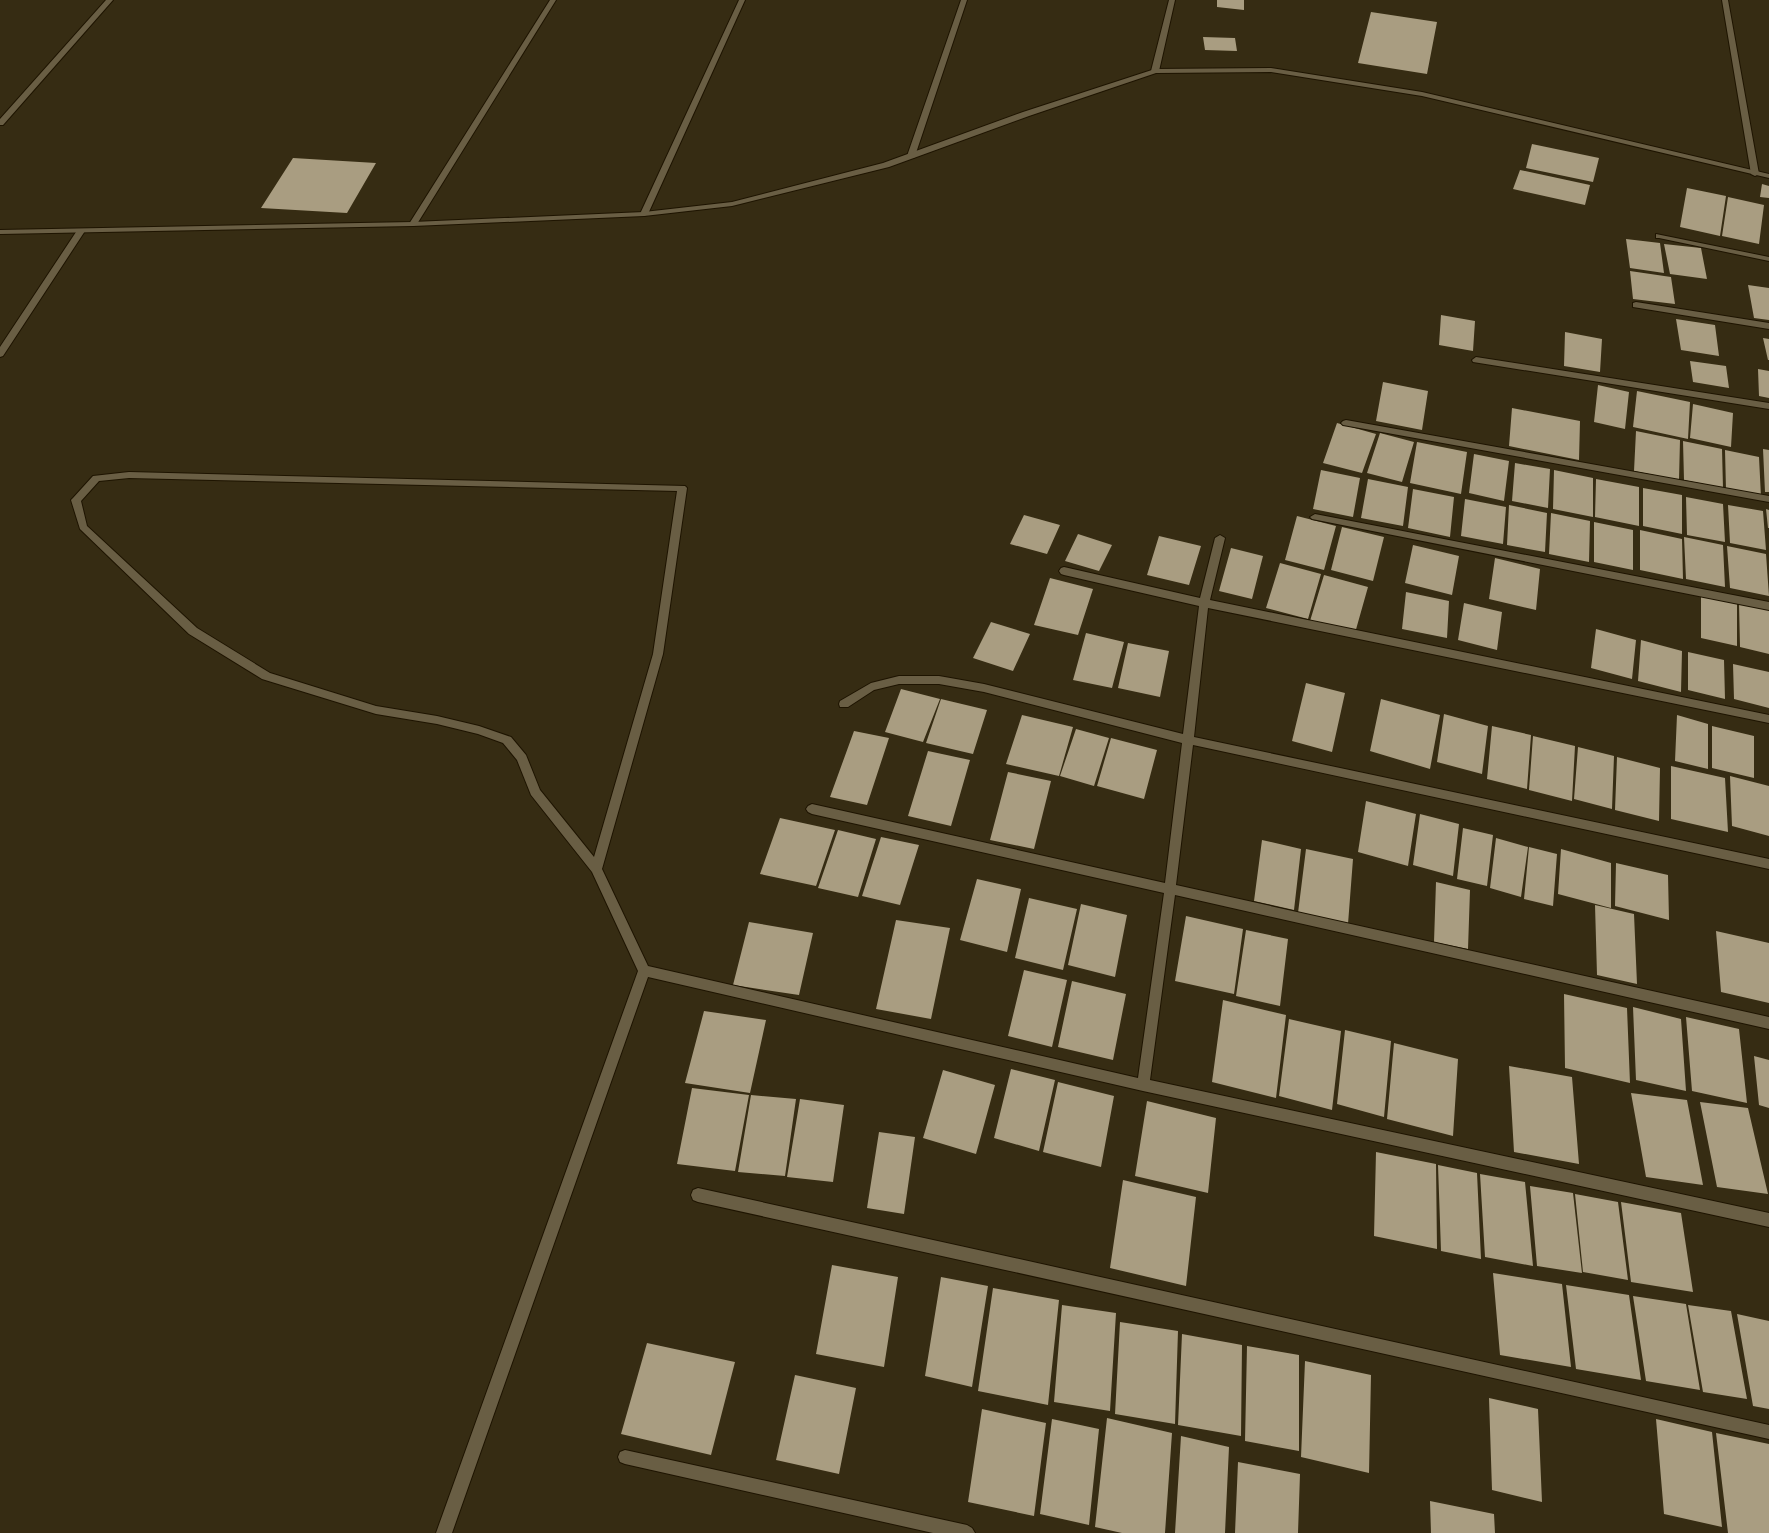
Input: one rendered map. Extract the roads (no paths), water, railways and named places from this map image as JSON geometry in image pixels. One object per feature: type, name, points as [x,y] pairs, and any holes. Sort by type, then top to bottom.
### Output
[{"type":"street","points":[[0,123],[110,0]]},
{"type":"street","points":[[413,224],[553,0]]},
{"type":"street","points":[[644,214],[742,0]]},
{"type":"street","points":[[911,156],[964,0]]},
{"type":"street","points":[[1155,71],[1172,0]]},
{"type":"street","points":[[1725,0],[1755,174]]},
{"type":"street","points":[[0,232],[413,224],[644,214],[732,204],[886,165],[1026,114],[1155,71],[1271,70],[1422,94],[1755,174],[1769,176]]},
{"type":"street","points":[[0,354],[81,231]]},
{"type":"street","points":[[1659,236],[1769,258]]},
{"type":"street","points":[[1636,305],[1769,326]]},
{"type":"street","points":[[1476,360],[1769,406]]},
{"type":"street","points":[[1346,423],[1769,500]]},
{"type":"street","points":[[444,1533],[644,971],[596,869],[535,792],[522,758],[507,740],[479,730],[437,720],[376,710],[266,676],[193,631],[83,527],[76,500],[96,478],[129,475],[682,488],[658,654],[596,869]]},
{"type":"street","points":[[1315,517],[1769,606]]},
{"type":"street","points":[[1143,1085],[1170,888],[1204,603],[1220,538]]},
{"type":"street","points":[[1064,571],[1204,603],[1769,719]]},
{"type":"street","points":[[844,704],[871,687],[885,683],[898,680],[939,680],[984,688],[1188,740],[1769,864]]},
{"type":"street","points":[[812,809],[1769,1023]]},
{"type":"street","points":[[644,971],[1143,1085],[1769,1220]]},
{"type":"street","points":[[698,1195],[1769,1432]]},
{"type":"street","points":[[625,1457],[967,1533]]}]
